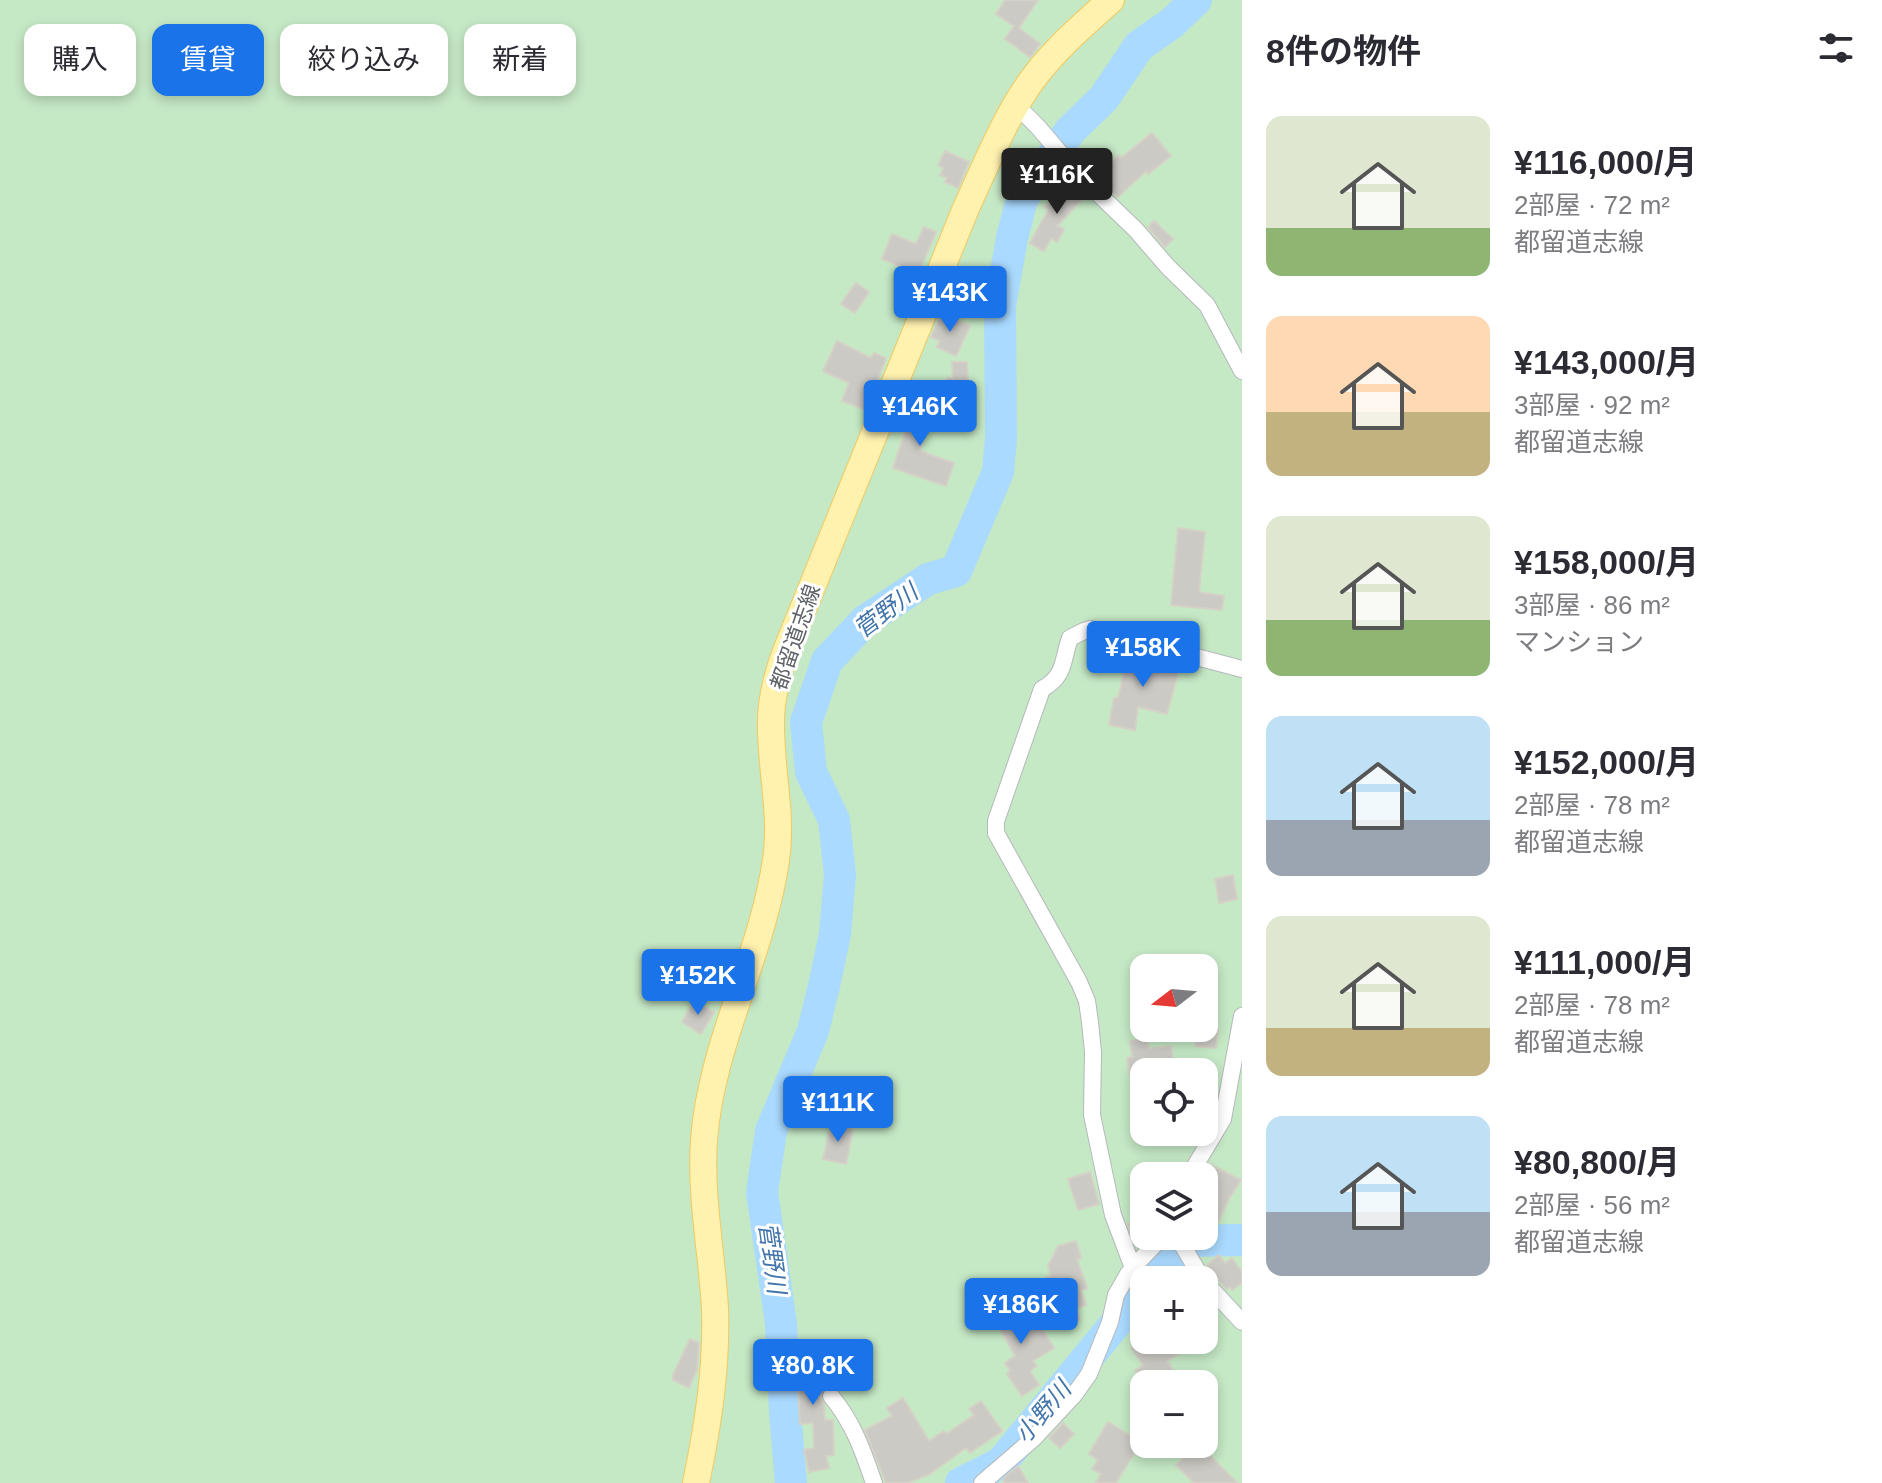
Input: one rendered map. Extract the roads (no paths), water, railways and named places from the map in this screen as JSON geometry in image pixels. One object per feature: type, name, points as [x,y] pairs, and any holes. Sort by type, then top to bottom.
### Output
[{"type":"main road","name":"都留道志線","points":[[696,1483],[713,1390],[715,1350],[704,1142],[711,1093],[767,905],[776,861],[779,835],[771,720],[776,681],[966,208],[998,139],[1032,81],[1080,27],[1111,0]]},
{"type":"street","points":[[1017,106],[1078,174],[1207,305],[1242,371]]},
{"type":"street","points":[[1132,1266],[1113,1215],[1092,1115],[1093,1052],[1087,1001],[996,833],[996,821],[1042,689],[1061,674],[1070,638],[1091,629],[1242,669]]},
{"type":"street","points":[[1197,1162],[1223,1119],[1242,1016]]},
{"type":"street","points":[[1135,1266],[1150,1250]]},
{"type":"street","points":[[982,1483],[1033,1439],[1089,1374],[1110,1322],[1116,1295],[1130,1273]]},
{"type":"street","points":[[1218,1297],[1242,1322]]},
{"type":"street","points":[[831,1396],[857,1436],[874,1483]]},
{"type":"waterway","name":"菅野川","points":[[791,1483],[781,1324],[762,1192],[771,1131],[813,1031],[835,934],[840,875],[834,820],[811,772],[806,722],[827,661],[866,620],[928,579],[956,571],[998,472],[1001,438],[1000,306],[1022,199],[1070,131],[1104,98],[1139,46],[1172,23],[1196,0]]},
{"type":"waterway","name":"小野川","points":[[1163,1266],[1184,1241],[1242,1240]]},
{"type":"waterway","name":"小野川","points":[[961,1483],[1001,1463],[1130,1306]]}]
